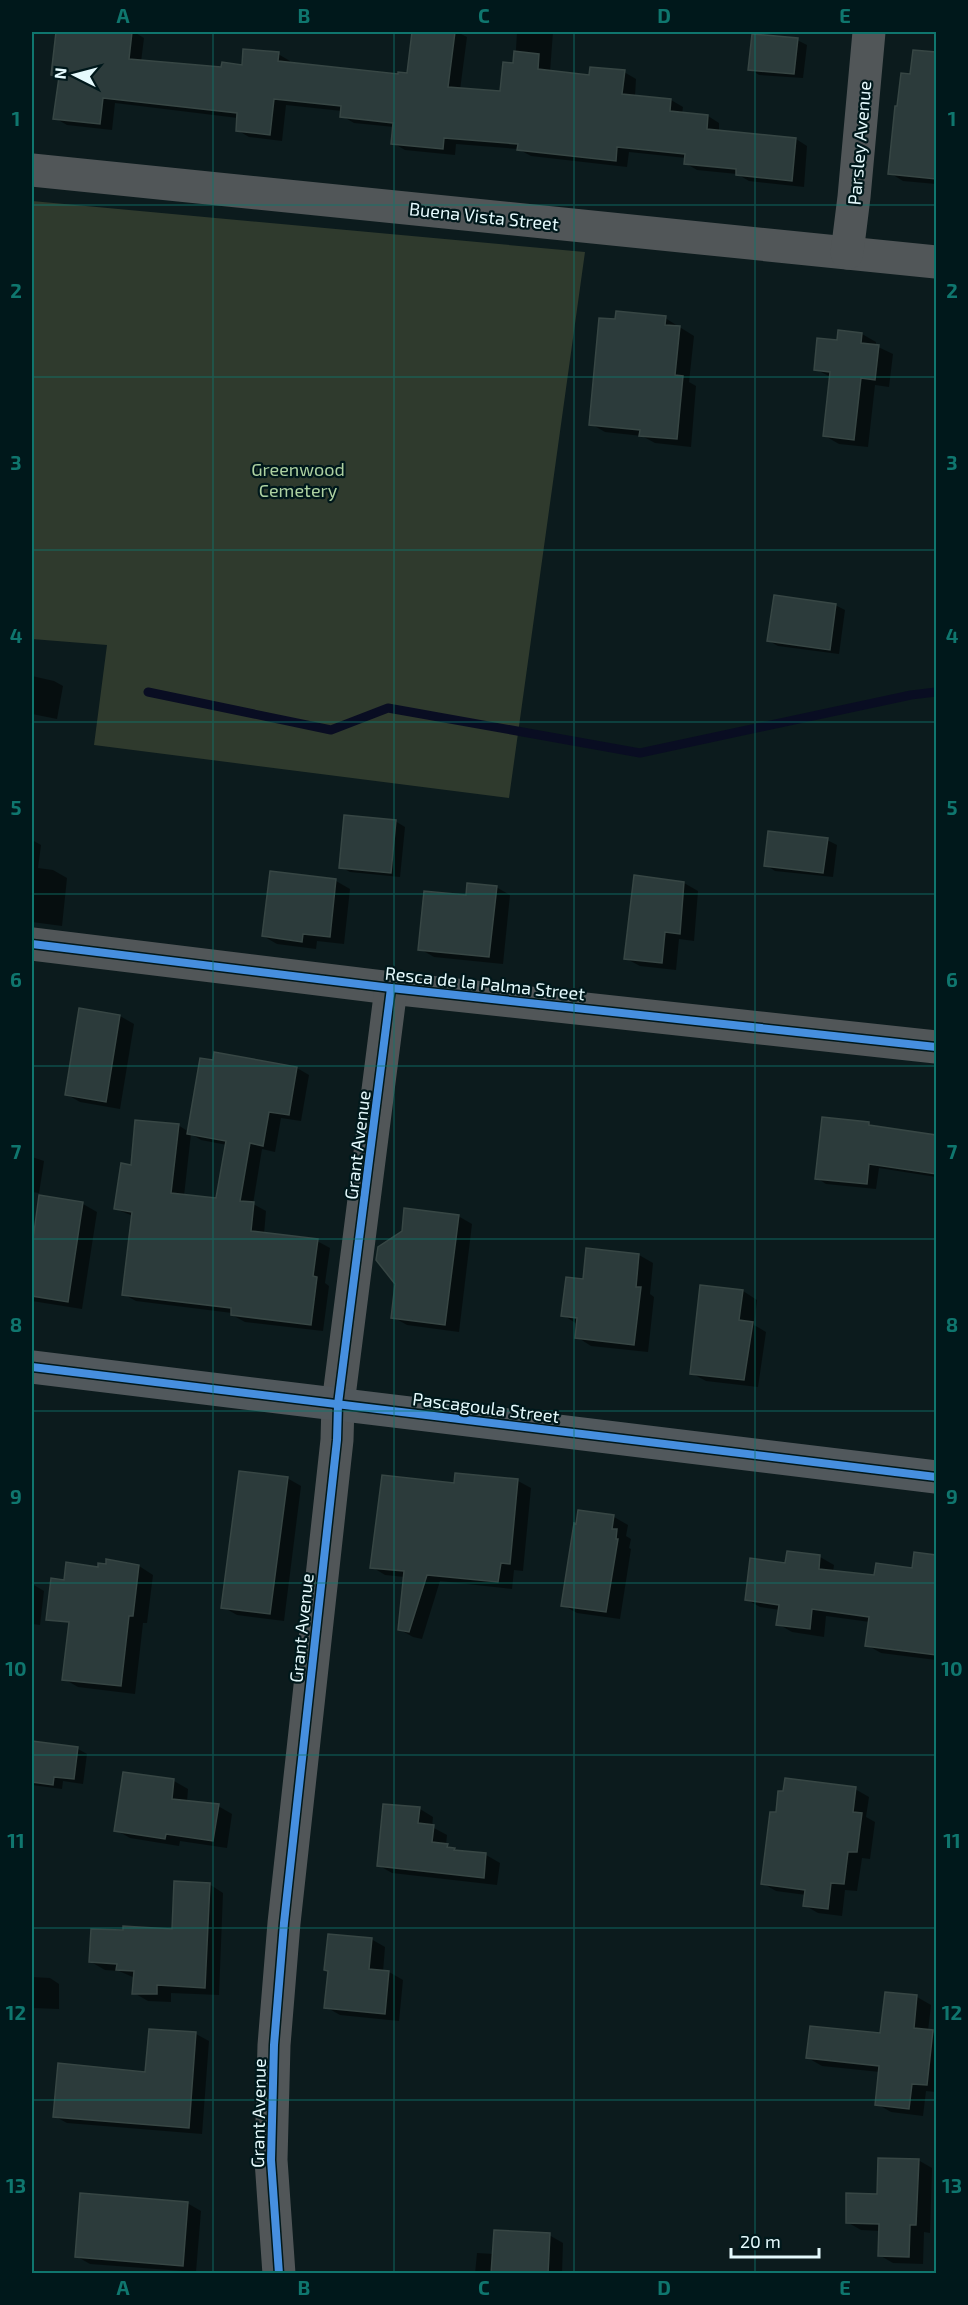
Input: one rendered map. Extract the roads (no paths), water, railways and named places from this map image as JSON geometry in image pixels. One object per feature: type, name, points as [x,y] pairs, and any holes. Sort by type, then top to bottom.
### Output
[{"type":"street","name":"Parsley Avenue","points":[[847,254],[855,197],[869,32]]},
{"type":"street","name":"Buena Vista Street","points":[[32,170],[936,262]]},
{"type":"street","name":"Resca de la Palma Street","points":[[32,944],[391,988],[936,1047]]},
{"type":"street","name":"Grant Avenue","points":[[279,2274],[271,2160],[274,2045],[284,1923],[337,1440],[338,1404],[391,988]]},
{"type":"street","name":"Pascagoula Street","points":[[32,1367],[936,1477]]},
{"type":"waterway","points":[[148,692],[331,730],[388,708],[640,753],[911,695],[936,692]]},
{"type":"park label","name":"Greenwood Cemetery","points":[[298,479]]}]
